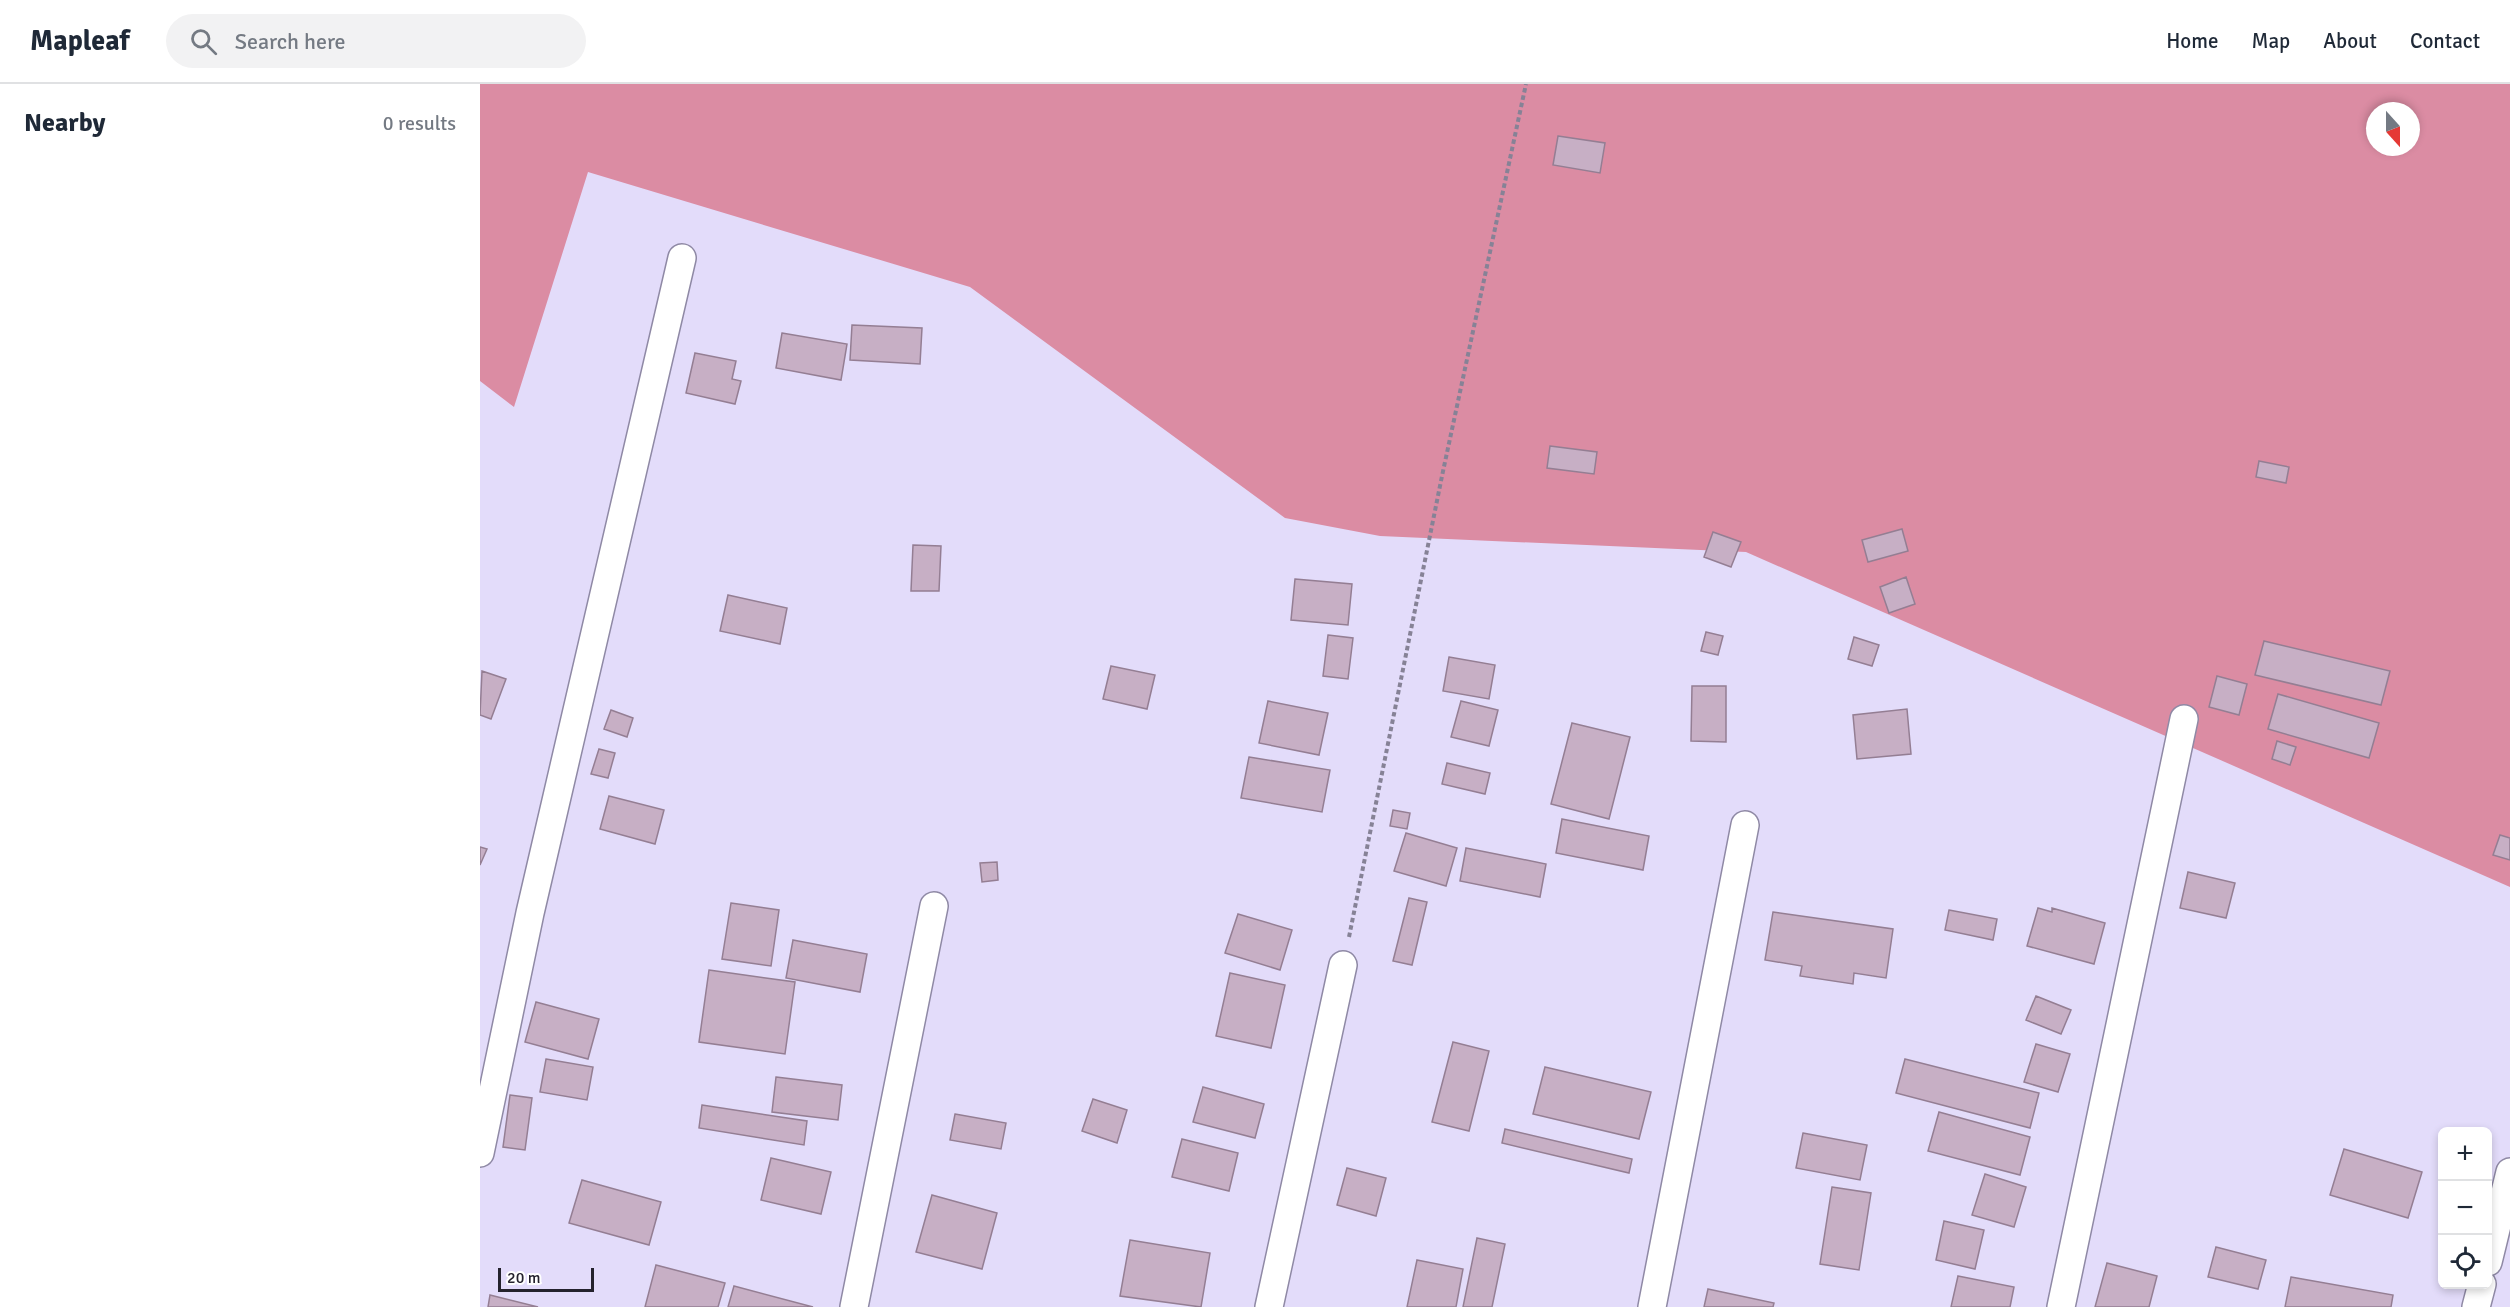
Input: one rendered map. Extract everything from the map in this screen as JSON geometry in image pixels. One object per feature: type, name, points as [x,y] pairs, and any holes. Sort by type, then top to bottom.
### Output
[{"type":"street","points":[[480,1153],[530,913],[682,258]]},
{"type":"street","points":[[2061,1307],[2184,718]]},
{"type":"street","points":[[1652,1307],[1745,825]]},
{"type":"street","points":[[854,1307],[934,906]]},
{"type":"street","points":[[1269,1307],[1343,965]]},
{"type":"street","points":[[2492,1242],[2510,1172]]},
{"type":"street","points":[[2476,1307],[2481,1289]]},
{"type":"path","points":[[1343,965],[1442,476],[1526,84]]},
{"type":"shaded area","points":[[480,84],[2510,84],[2510,887],[1746,552],[1380,536],[1285,518],[970,287],[588,172],[514,407],[480,381]]},
{"type":"building","points":[[1558,136],[1605,143],[1600,173],[1553,165]]},
{"type":"building","points":[[852,325],[922,328],[920,364],[850,360]]},
{"type":"building","points":[[782,333],[847,344],[841,380],[776,368]]},
{"type":"building","points":[[695,353],[736,361],[732,379],[741,381],[735,404],[686,393]]},
{"type":"building","points":[[1550,446],[1597,452],[1594,474],[1547,468]]},
{"type":"building","points":[[2259,461],[2289,467],[2286,483],[2256,477]]},
{"type":"building","points":[[1902,529],[1908,551],[1868,562],[1862,540]]},
{"type":"building","points":[[1713,532],[1741,542],[1731,567],[1704,557]]},
{"type":"building","points":[[913,545],[941,546],[939,591],[911,591]]},
{"type":"building","points":[[1906,577],[1915,604],[1889,613],[1880,587]]},
{"type":"building","points":[[1295,579],[1352,584],[1348,625],[1291,620]]},
{"type":"building","points":[[728,595],[787,608],[780,644],[720,631]]},
{"type":"building","points":[[1706,632],[1723,636],[1718,655],[1701,651]]},
{"type":"building","points":[[1328,635],[1353,638],[1348,679],[1323,676]]},
{"type":"building","points":[[1854,637],[1879,645],[1872,666],[1848,659]]},
{"type":"building","points":[[2264,641],[2390,671],[2381,705],[2255,675]]},
{"type":"building","points":[[1449,657],[1495,665],[1489,699],[1443,691]]},
{"type":"building","points":[[1111,666],[1155,675],[1147,709],[1103,699]]},
{"type":"building","points":[[482,671],[506,679],[491,719],[480,715]]},
{"type":"building","points":[[2217,676],[2247,684],[2239,715],[2209,707]]},
{"type":"building","points":[[1692,686],[1726,686],[1726,742],[1691,741]]},
{"type":"building","points":[[2278,694],[2379,723],[2369,758],[2268,729]]},
{"type":"building","points":[[1268,701],[1328,713],[1319,755],[1259,743]]},
{"type":"building","points":[[1461,701],[1498,710],[1489,746],[1451,737]]},
{"type":"building","points":[[1907,709],[1911,754],[1857,759],[1853,715]]},
{"type":"building","points":[[611,710],[633,718],[627,737],[604,729]]},
{"type":"building","points":[[1572,723],[1630,737],[1609,819],[1551,804]]},
{"type":"building","points":[[2277,741],[2296,747],[2290,765],[2272,759]]},
{"type":"building","points":[[599,749],[615,753],[608,778],[591,774]]},
{"type":"building","points":[[1249,757],[1330,770],[1322,812],[1241,798]]},
{"type":"building","points":[[1447,763],[1490,773],[1485,794],[1442,784]]},
{"type":"building","points":[[609,796],[664,810],[655,844],[600,829]]},
{"type":"building","points":[[1393,810],[1410,813],[1407,829],[1390,826]]},
{"type":"building","points":[[1562,819],[1649,836],[1643,870],[1556,853]]},
{"type":"building","points":[[1406,833],[1457,848],[1446,886],[1394,871]]},
{"type":"building","points":[[2500,835],[2510,838],[2510,860],[2493,855]]},
{"type":"building","points":[[480,847],[487,849],[480,865]]},
{"type":"building","points":[[1466,848],[1546,864],[1540,897],[1460,881]]},
{"type":"building","points":[[997,862],[998,880],[982,882],[980,863]]},
{"type":"building","points":[[2188,872],[2235,883],[2226,918],[2180,908]]},
{"type":"building","points":[[1409,898],[1427,902],[1412,965],[1393,961]]},
{"type":"building","points":[[731,903],[779,910],[771,966],[722,959]]},
{"type":"building","points":[[2038,908],[2052,912],[2052,908],[2105,923],[2094,964],[2027,946]]},
{"type":"building","points":[[1949,910],[1997,919],[1993,940],[1945,930]]},
{"type":"building","points":[[1773,912],[1893,929],[1886,978],[1854,973],[1853,984],[1800,976],[1802,966],[1765,960]]},
{"type":"building","points":[[1238,914],[1292,930],[1280,970],[1225,953]]},
{"type":"building","points":[[793,940],[867,954],[860,992],[786,978]]},
{"type":"building","points":[[709,970],[795,982],[785,1054],[699,1042]]},
{"type":"building","points":[[1230,973],[1285,985],[1271,1048],[1216,1036]]},
{"type":"building","points":[[2036,996],[2071,1010],[2061,1034],[2026,1020]]},
{"type":"building","points":[[536,1002],[599,1019],[588,1059],[525,1042]]},
{"type":"building","points":[[1453,1042],[1489,1051],[1469,1131],[1432,1122]]},
{"type":"building","points":[[2036,1044],[2070,1054],[2058,1092],[2024,1082]]},
{"type":"building","points":[[546,1059],[593,1067],[587,1100],[540,1092]]},
{"type":"building","points":[[1905,1059],[2039,1093],[2030,1128],[1896,1093]]},
{"type":"building","points":[[1545,1067],[1651,1092],[1639,1139],[1533,1114]]},
{"type":"building","points":[[776,1077],[842,1085],[838,1120],[772,1112]]},
{"type":"building","points":[[1203,1087],[1264,1104],[1255,1138],[1193,1122]]},
{"type":"building","points":[[510,1095],[532,1098],[525,1150],[503,1147]]},
{"type":"building","points":[[1093,1099],[1127,1110],[1117,1143],[1082,1131]]},
{"type":"building","points":[[702,1105],[807,1121],[804,1145],[699,1128]]},
{"type":"building","points":[[1939,1112],[2030,1137],[2020,1175],[1928,1151]]},
{"type":"building","points":[[955,1114],[1006,1123],[1001,1149],[950,1140]]},
{"type":"building","points":[[1505,1129],[1632,1159],[1629,1173],[1502,1143]]},
{"type":"building","points":[[1803,1133],[1867,1145],[1860,1180],[1796,1168]]},
{"type":"building","points":[[1182,1139],[1238,1153],[1229,1191],[1172,1177]]},
{"type":"building","points":[[2344,1149],[2422,1172],[2408,1218],[2330,1195]]},
{"type":"building","points":[[771,1158],[831,1172],[821,1214],[761,1200]]},
{"type":"building","points":[[1347,1168],[1386,1178],[1376,1216],[1337,1205]]},
{"type":"building","points":[[1985,1174],[2026,1187],[2014,1227],[1972,1215]]},
{"type":"building","points":[[582,1180],[661,1202],[649,1245],[569,1223]]},
{"type":"building","points":[[1832,1187],[1871,1193],[1859,1270],[1820,1264]]},
{"type":"building","points":[[932,1195],[997,1213],[982,1269],[916,1252]]},
{"type":"building","points":[[1944,1221],[1984,1230],[1975,1269],[1936,1260]]},
{"type":"building","points":[[1477,1238],[1505,1244],[1492,1307],[1463,1307]]},
{"type":"building","points":[[1130,1240],[1210,1253],[1201,1307],[1120,1296]]},
{"type":"building","points":[[2216,1247],[2266,1260],[2258,1289],[2208,1277]]},
{"type":"building","points":[[1417,1260],[1463,1269],[1456,1307],[1407,1307]]},
{"type":"building","points":[[2107,1263],[2157,1276],[2149,1307],[2095,1307]]},
{"type":"building","points":[[656,1265],[725,1283],[718,1307],[645,1307]]},
{"type":"building","points":[[1958,1276],[2014,1287],[2010,1307],[1951,1307]]},
{"type":"building","points":[[2291,1277],[2393,1295],[2391,1307],[2285,1307]]},
{"type":"building","points":[[734,1286],[813,1307],[728,1307]]},
{"type":"building","points":[[1708,1289],[1774,1303],[1773,1307],[1704,1307]]},
{"type":"building","points":[[490,1295],[538,1307],[488,1307]]}]
